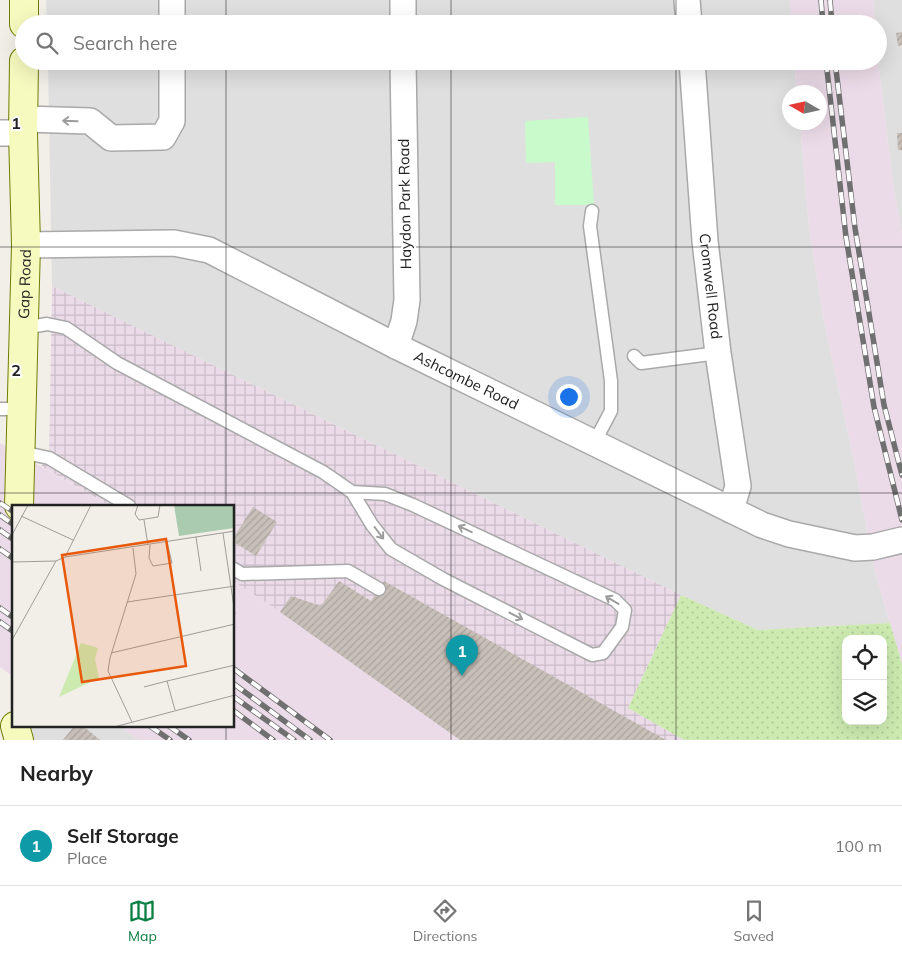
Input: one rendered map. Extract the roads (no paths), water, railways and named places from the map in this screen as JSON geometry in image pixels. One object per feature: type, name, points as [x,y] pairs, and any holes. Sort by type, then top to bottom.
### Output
[{"type":"main road","points":[[24,0],[24,15]]},
{"type":"main road","name":"Gap Road","points":[[19,505],[21,456],[11,409],[24,328],[26,245],[16,128],[23,70]]},
{"type":"street","points":[[172,0],[172,15]]},
{"type":"street","points":[[403,0],[403,15]]},
{"type":"street","points":[[687,0],[688,15]]},
{"type":"street","points":[[16,128],[90,121],[111,138],[163,137],[172,121],[172,70]]},
{"type":"street","name":"Haydon Park Road","points":[[396,346],[404,321],[407,300],[403,70]]},
{"type":"street","name":"Cromwell Road","points":[[693,70],[705,241],[718,353],[738,486],[732,510]]},
{"type":"street","name":"Ashcombe Road","points":[[26,245],[174,243],[209,250],[396,346],[762,525],[789,534],[855,548],[873,547],[902,540]]},
{"type":"lane","points":[[592,210],[590,226],[611,381],[611,411],[594,443]]},
{"type":"lane","points":[[24,328],[47,324],[66,328],[117,363],[323,472],[352,492],[372,525],[390,549],[442,578],[592,655],[603,653],[622,627],[625,610],[615,600],[385,494],[352,492]]},
{"type":"lane","points":[[634,356],[641,363],[718,353]]},
{"type":"lane","points":[[21,456],[49,458],[127,505]]},
{"type":"lane","points":[[235,570],[242,574],[348,572],[379,589]]},
{"type":"railway","points":[[821,0],[822,15]]},
{"type":"railway","points":[[830,0],[831,15]]},
{"type":"railway","points":[[827,70],[846,237],[874,407],[902,520]]},
{"type":"railway","points":[[836,70],[855,228],[884,405],[902,475]]},
{"type":"railway","points":[[0,503],[12,511]]},
{"type":"railway","points":[[0,515],[12,524]]},
{"type":"railway","points":[[0,530],[12,539]]},
{"type":"railway","points":[[0,549],[12,558]]},
{"type":"railway","points":[[0,608],[12,617]]},
{"type":"railway","points":[[0,622],[12,631]]},
{"type":"railway","points":[[235,670],[330,740]]},
{"type":"railway","points":[[235,685],[310,740]]},
{"type":"railway","points":[[235,698],[294,740]]},
{"type":"railway","points":[[235,712],[273,740]]},
{"type":"railway","points":[[153,728],[170,740]]},
{"type":"railway","points":[[172,728],[189,740]]},
{"type":"place","name":"Self Storage","points":[[462,676]]}]
